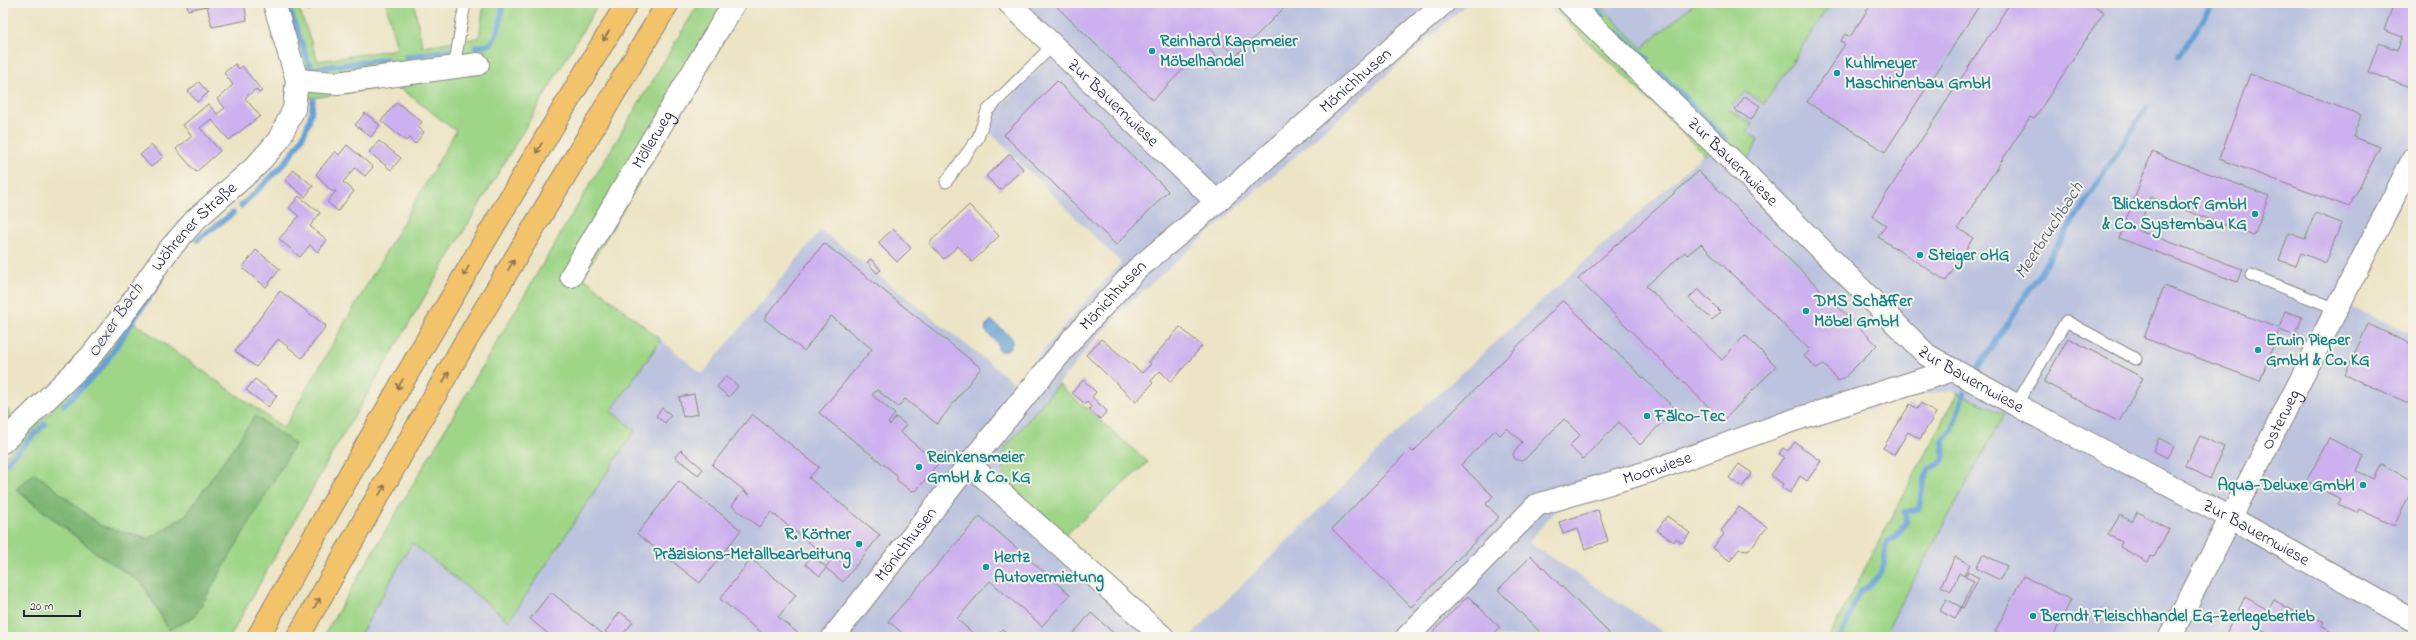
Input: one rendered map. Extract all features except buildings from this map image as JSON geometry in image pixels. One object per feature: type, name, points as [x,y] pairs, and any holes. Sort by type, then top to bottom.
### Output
[{"type":"highway","points":[[258,637],[386,407],[501,211],[626,3]]},
{"type":"highway","points":[[298,637],[464,344],[668,3]]},
{"type":"street","name":"Wöhrener Straße","points":[[3,442],[90,357],[120,319],[167,252],[196,219],[255,167],[278,141],[294,109],[297,80],[274,3]]},
{"type":"street","name":"Möllerweg","points":[[571,276],[734,3]]},
{"type":"street","name":"Zur Bauernwiese","points":[[1009,3],[1217,202]]},
{"type":"street","name":"Mönichhusen","points":[[833,637],[969,464],[1074,337],[1137,269],[1217,202],[1444,3]]},
{"type":"street","name":"Zur Bauernwiese","points":[[1569,3],[1748,176],[1927,355],[2016,405],[2231,518],[2413,620]]},
{"type":"street","points":[[297,80],[337,83],[478,64]]},
{"type":"street","name":"Osterweg","points":[[2170,637],[2413,159]]},
{"type":"street","name":"Moorwiese","points":[[1407,637],[1537,505],[1654,470],[1794,420],[1953,370]]},
{"type":"street","points":[[969,464],[1163,637]]},
{"type":"lane","points":[[454,68],[465,3]]},
{"type":"lane","points":[[946,182],[978,138],[987,111],[1053,45]]},
{"type":"lane","points":[[2251,275],[2337,309]]},
{"type":"lane","points":[[2016,405],[2066,321],[2136,359]]},
{"type":"shaded area","points":[[1022,3],[1468,3],[1127,305],[1099,335],[1005,448],[1001,456],[1001,466],[1063,537],[1178,637],[359,637],[411,543],[509,621],[634,430],[611,411],[661,340],[702,374],[821,230],[1016,384],[1077,310],[1121,263],[986,128],[997,110],[1054,53]]},
{"type":"shaded area","points":[[1598,3],[1695,3],[1642,48]]},
{"type":"shaded area","points":[[1831,3],[2413,3],[2413,177],[2350,306],[2413,334],[2413,637],[1883,637],[2004,415],[1952,391],[1922,394],[1796,428],[1556,509],[1529,542],[1671,637],[1189,637],[1412,418],[1718,141],[1743,161],[1748,158],[1758,139],[1747,132],[1728,109],[1745,92],[1764,104]]},
{"type":"green space","points":[[266,3],[297,3],[318,61],[397,49],[386,3],[414,3],[422,46],[479,38],[484,3],[599,3],[334,450],[230,637],[3,637],[3,459],[98,363],[132,321],[284,428],[456,131],[396,85],[313,98],[286,95],[288,80]],"holes":[[[255,416],[169,630],[142,583],[98,554],[16,490],[35,473],[101,526],[149,539],[186,515]]]},
{"type":"green space","points":[[699,3],[746,3],[583,277],[661,340],[611,411],[635,430],[509,621],[412,543],[359,637],[323,637],[564,228]]},
{"type":"green space","points":[[1546,3],[1598,3],[1642,48],[1695,3],[1831,3],[1764,104],[1745,92],[1728,109],[1752,124],[1747,132],[1758,139],[1752,154],[1743,161],[1718,142],[1705,155],[1617,69]]},
{"type":"green space","points":[[1058,384],[1148,462],[1063,537],[1030,509],[1010,486],[1004,473],[1002,461],[1005,448]]},
{"type":"green space","points":[[1957,393],[2004,414],[1883,637],[1829,637]]},
{"type":"green space","points":[[3,403],[13,418],[3,428]]},
{"type":"green space","points":[[255,416],[295,444],[195,616],[169,630],[142,583],[98,554],[16,489],[35,473],[101,526],[149,539],[186,515]]},
{"type":"water","points":[[991,320],[1012,338],[1012,344],[1007,351],[999,351],[997,343],[985,330],[986,326]]},
{"type":"waterway","name":"Oexer Bach","points":[[287,3],[311,69],[386,59]]},
{"type":"waterway","points":[[475,47],[488,45],[492,42],[499,26],[503,3]]},
{"type":"waterway","points":[[1592,3],[1603,17]]},
{"type":"waterway","name":"Meerbruchbach","points":[[2179,56],[2214,3]]},
{"type":"waterway","points":[[1617,32],[1647,59]]},
{"type":"waterway","points":[[406,57],[449,50]]},
{"type":"waterway","points":[[1660,73],[1726,140]]},
{"type":"waterway","name":"Oexer Bach","points":[[241,206],[277,172],[297,146],[305,132],[310,117],[313,100]]},
{"type":"waterway","name":"Meerbruchbach","points":[[1978,369],[2146,108]]},
{"type":"waterway","name":"Oexer Bach","points":[[197,240],[233,213]]},
{"type":"waterway","name":"Oexer Bach","points":[[64,405],[102,368],[163,276]]},
{"type":"waterway","name":"Meerbruchbach","points":[[1840,637],[1860,591],[1871,584],[1883,569],[1888,541],[1896,537],[1907,522],[1904,512],[1919,509],[1923,483],[1929,469],[1939,464],[1944,459],[1943,441],[1952,431],[1964,393]]},
{"type":"waterway","name":"Oexer Bach","points":[[3,466],[45,424]]},
{"type":"place","name":"Reinhard Kappmeier Möbelhandel","points":[[1152,51]]},
{"type":"place","name":"Kuhlmeyer Maschinenbau GmbH","points":[[1837,73]]},
{"type":"place","name":"Blickensdorf GmbH & Co. Systembau KG","points":[[2255,214]]},
{"type":"place","name":"Steiger oHG","points":[[1920,255]]},
{"type":"place","name":"DMS Schäffer Möbel GmbH","points":[[1806,311]]},
{"type":"place","name":"Erwin Pieper GmbH & Co. KG","points":[[2258,350]]},
{"type":"place","name":"Fälco-Tec","points":[[1647,416]]},
{"type":"place","name":"Reinkensmeier GmbH & Co. KG","points":[[919,467]]},
{"type":"place","name":"Aqua-Deluxe GmbH","points":[[2363,485]]},
{"type":"place","name":"R. Körtner Präzisions-Metallbearbeitung","points":[[859,544]]},
{"type":"place","name":"Hertz Autovermietung","points":[[986,567]]},
{"type":"place","name":"Berndt Fleischhandel EG-Zerlegebetrieb","points":[[2033,616]]}]
